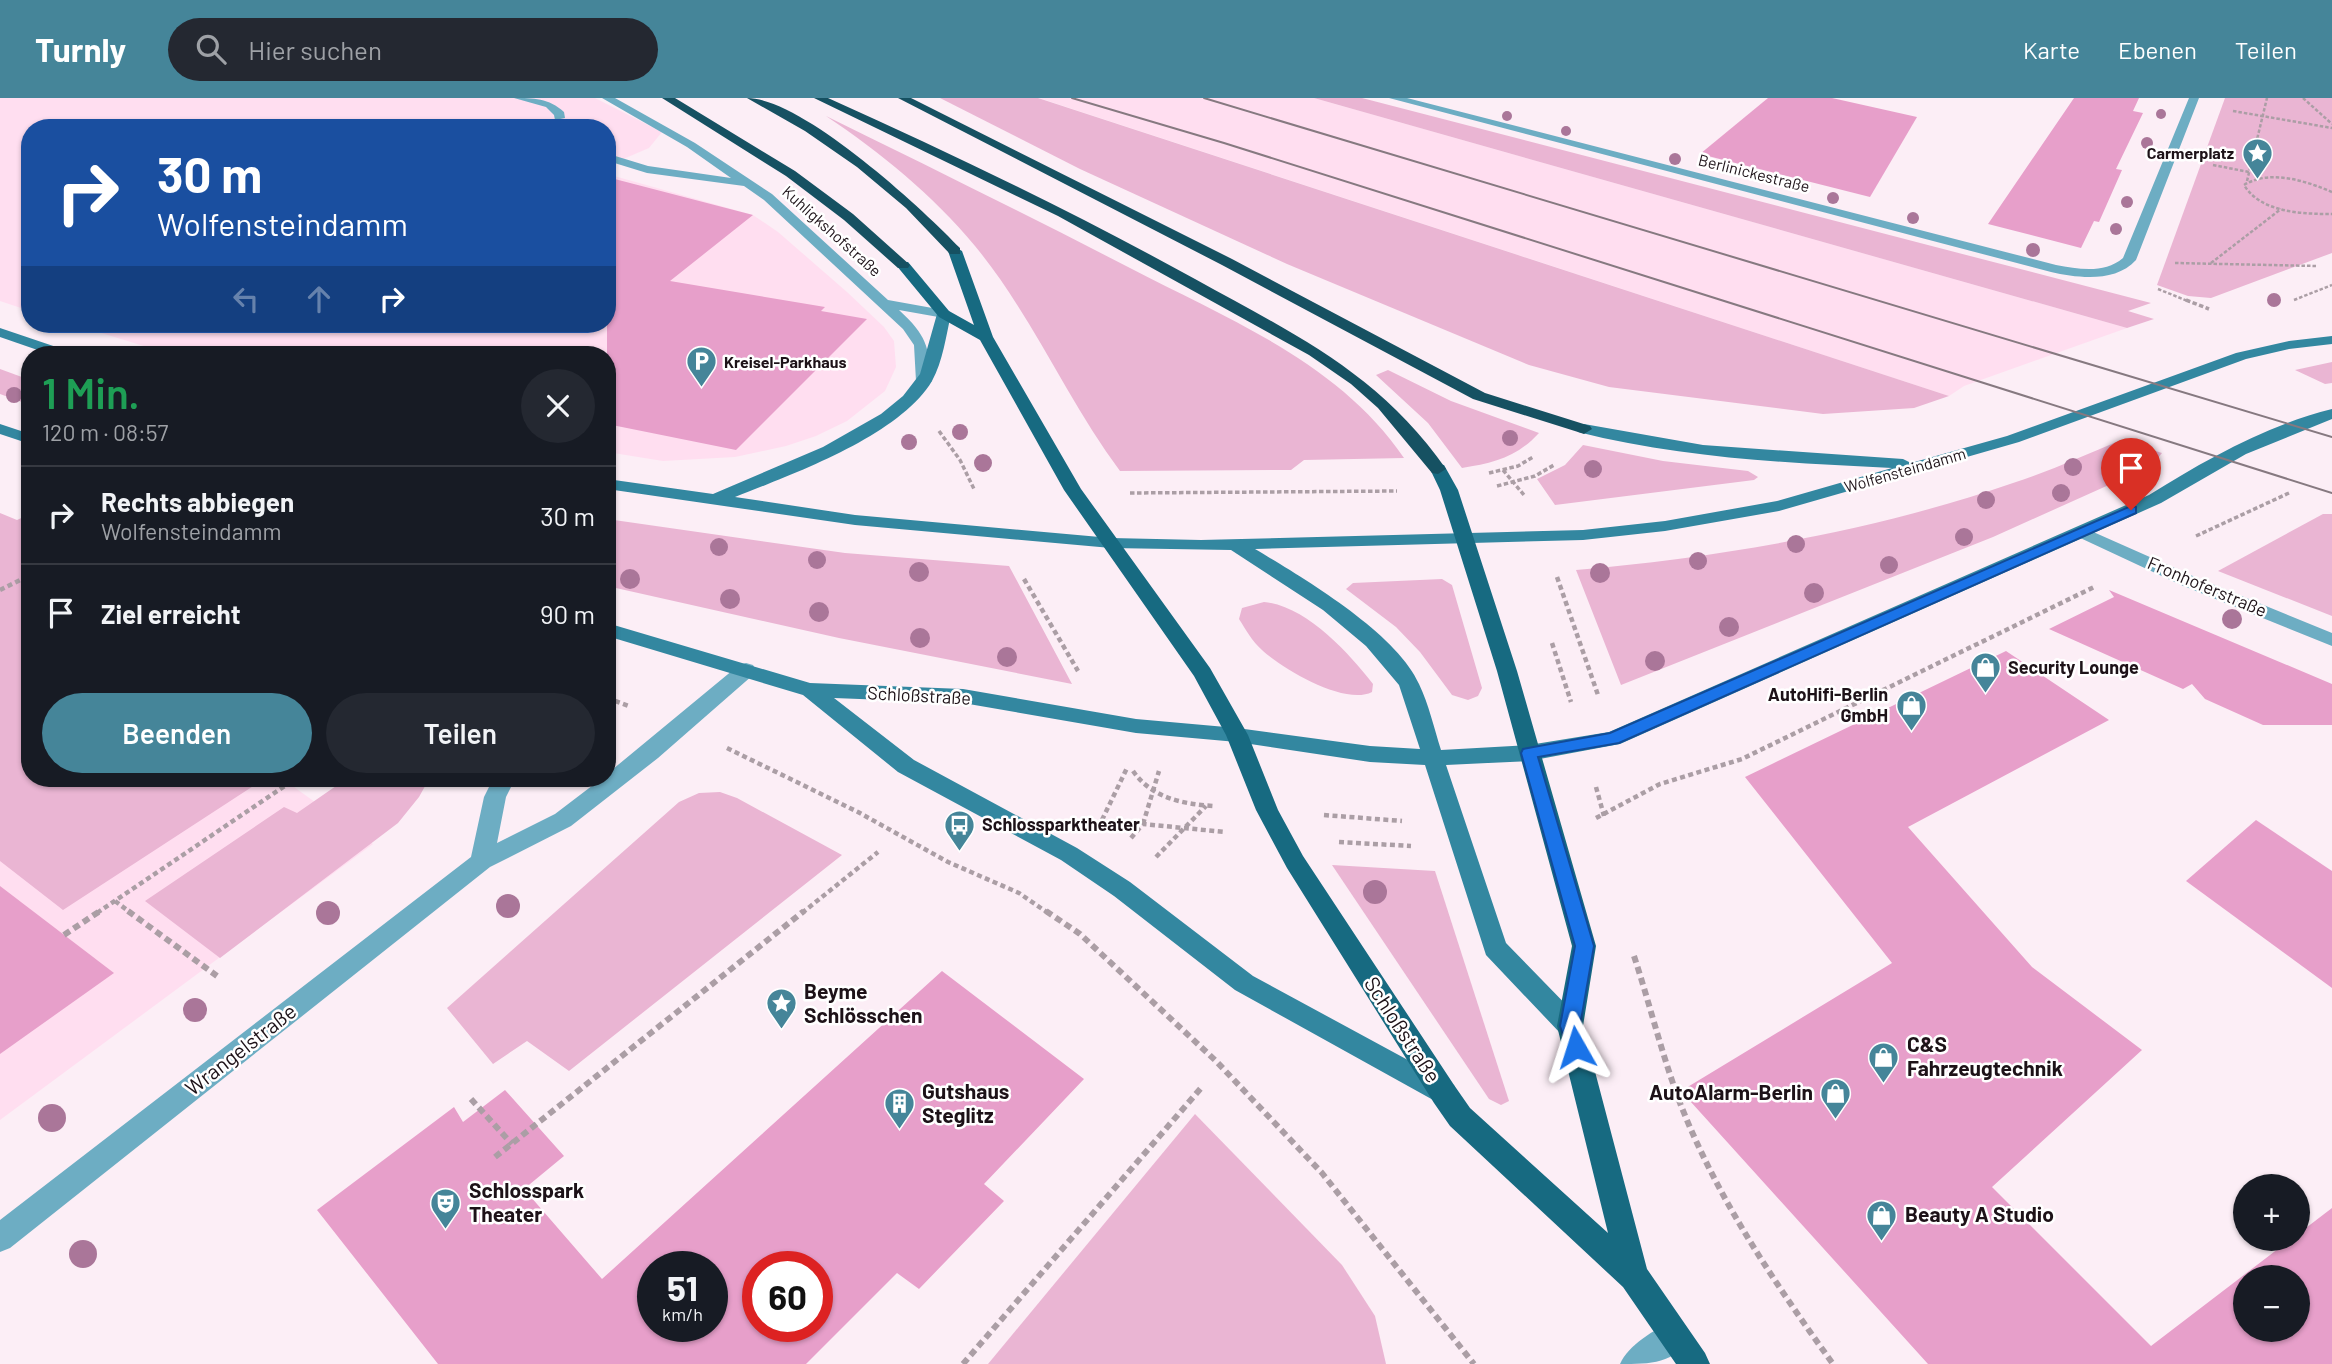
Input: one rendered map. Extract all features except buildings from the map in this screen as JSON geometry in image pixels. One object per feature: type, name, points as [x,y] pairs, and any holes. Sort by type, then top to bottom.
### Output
[{"type":"highway","points":[[667,98],[710,121],[781,166],[831,203],[902,265]]},
{"type":"highway","points":[[752,98],[854,159],[904,198],[955,251]]},
{"type":"highway","points":[[819,98],[911,139],[1121,244],[1336,366],[1376,397],[1421,446],[1438,469]]},
{"type":"highway","points":[[903,98],[1227,262],[1479,396],[1584,429]]},
{"type":"main road","name":"Schloßstraße","points":[[955,251],[986,337],[1073,490],[1203,673],[1237,735],[1267,810],[1295,862],[1444,1094],[1460,1117],[1634,1276],[1694,1364]]},
{"type":"main road","points":[[902,265],[944,314],[986,337]]},
{"type":"main road","points":[[714,500],[818,455],[894,411],[924,380],[944,314]]},
{"type":"main road","points":[[0,332],[40,346]]},
{"type":"main road","name":"Wolfensteindamm","points":[[1465,538],[1583,535],[1665,526],[1779,506],[2013,439],[2241,356],[2290,345],[2332,340]]},
{"type":"main road","points":[[1529,753],[1613,738],[2155,499],[2207,465],[2230,454],[2282,431],[2332,414]]},
{"type":"main road","points":[[0,429],[21,436]]},
{"type":"main road","points":[[1584,429],[1653,445],[1703,452],[1919,465]]},
{"type":"main road","name":"Schloßstraße","points":[[1438,469],[1449,490],[1465,538],[1584,946],[1570,1026],[1634,1276]]},
{"type":"main road","points":[[616,485],[855,520],[1111,543],[1234,544],[1465,538]]},
{"type":"main road","points":[[1234,544],[1283,574],[1363,631],[1395,662],[1409,683],[1495,948],[1570,1026]]},
{"type":"main road","name":"Schloßstraße","points":[[616,632],[810,690],[963,696],[1136,726],[1237,735],[1370,754],[1434,758],[1529,753]]},
{"type":"main road","points":[[810,690],[906,766],[1069,854],[1122,889],[1244,983],[1444,1094]]},
{"type":"street","points":[[519,98],[550,105],[560,114],[559,118]]},
{"type":"street","name":"Kuhligkshofstraße","points":[[607,98],[680,151],[752,184],[888,304],[921,345],[924,380]]},
{"type":"street","name":"Berlinickestraße","points":[[1394,98],[2056,269],[2085,273],[2106,271],[2129,260],[2194,98]]},
{"type":"street","points":[[616,172],[647,169],[680,151]]},
{"type":"street","points":[[616,160],[647,169],[752,184]]},
{"type":"street","points":[[888,304],[944,314]]},
{"type":"street","name":"Fronhoferstraße","points":[[2082,532],[2188,581],[2332,640]]},
{"type":"street","name":"Wrangelstraße","points":[[616,779],[746,670]]},
{"type":"street","points":[[482,861],[495,797],[500,787]]},
{"type":"street","name":"Wrangelstraße","points":[[0,1238],[482,861],[564,820],[606,787]]},
{"type":"street","points":[[1636,1364],[1674,1336]]},
{"type":"path","points":[[2267,98],[2247,182],[2244,185],[2248,194],[2281,209],[2306,214],[2332,214]]},
{"type":"path","points":[[2303,98],[2332,126]]},
{"type":"path","points":[[2229,110],[2332,126]]},
{"type":"path","points":[[2211,164],[2249,172]]},
{"type":"path","points":[[2247,182],[2262,178],[2285,179],[2332,192]]},
{"type":"path","points":[[2210,264],[2281,209]]},
{"type":"path","points":[[2174,263],[2317,266]]},
{"type":"path","points":[[2151,286],[2209,309]]},
{"type":"path","points":[[932,422],[960,460],[976,492]]},
{"type":"path","points":[[1487,474],[1535,456]]},
{"type":"path","points":[[1488,487],[1535,476],[1559,461]]},
{"type":"path","points":[[1503,470],[1527,499]]},
{"type":"path","points":[[1136,493],[1410,491]]},
{"type":"path","points":[[2212,529],[2290,493]]},
{"type":"path","points":[[1556,572],[1598,695]]},
{"type":"path","points":[[1024,578],[1080,674]]},
{"type":"path","points":[[0,590],[21,580]]},
{"type":"path","points":[[1547,821],[1604,817],[1633,796],[1703,767],[1742,759],[2099,584]]},
{"type":"path","points":[[723,746],[858,812],[948,862],[1019,893],[1080,934],[1216,1061],[1322,1172],[1474,1364]]},
{"type":"path","points":[[1100,824],[1130,761],[1133,773],[1153,792],[1183,802],[1221,806]]},
{"type":"path","points":[[1128,841],[1143,824],[1160,768]]},
{"type":"path","points":[[64,935],[283,787]]},
{"type":"path","points":[[1155,858],[1207,805]]},
{"type":"path","points":[[1323,815],[1406,822]]},
{"type":"path","points":[[1143,824],[1239,833]]},
{"type":"path","points":[[1326,841],[1415,846]]},
{"type":"path","points":[[495,1157],[878,852]]},
{"type":"path","points":[[115,901],[217,976]]},
{"type":"path","points":[[1632,947],[1680,1103],[1719,1189],[1790,1306],[1833,1364]]},
{"type":"path","points":[[963,1364],[1201,1088]]},
{"type":"path","points":[[471,1099],[512,1144]]},
{"type":"shaded area","points":[[0,98],[595,98],[662,132],[649,148],[616,162],[616,119],[21,119],[21,308],[0,301]]},
{"type":"shaded area","points":[[940,98],[1038,98],[1949,396],[1914,408],[1823,414],[1609,387],[1529,365],[1287,264],[1080,169]]},
{"type":"shaded area","points":[[1039,98],[1314,98],[2127,328],[1964,386],[1949,396]]},
{"type":"shaded area","points":[[1314,98],[1362,98],[2151,303],[2128,311],[2154,319],[2127,328]]},
{"type":"shaded area","name":"Carmerplatz","points":[[2225,98],[2332,98],[2332,253],[2211,298],[2188,296],[2157,285]]},
{"type":"shaded area","points":[[826,116],[1280,346],[1348,395],[1378,425],[1404,458],[1304,460],[1291,470],[1120,471],[1083,416],[1014,300],[975,246],[942,209],[905,176]]},
{"type":"shaded area","points":[[616,177],[753,215],[778,232],[884,327],[894,341],[896,367],[885,391],[847,421],[816,436],[786,446],[735,457],[663,461],[616,453],[616,346],[144,346],[101,333],[616,333]]},
{"type":"shaded area","points":[[2332,362],[2332,383],[2325,384],[2295,370]]},
{"type":"shaded area","points":[[0,369],[21,377],[21,402],[0,394]]},
{"type":"shaded area","points":[[1388,370],[1451,401],[1539,433],[1522,448],[1504,458],[1462,468],[1428,423],[1376,375]]},
{"type":"shaded area","points":[[2121,440],[2162,453],[2151,466],[1993,537],[1621,685],[1576,570],[1687,558],[1798,540],[1907,515],[2013,483]]},
{"type":"shaded area","points":[[1583,445],[1663,461],[1748,471],[1758,477],[1754,480],[1555,505],[1537,479],[1565,465]]},
{"type":"shaded area","points":[[0,513],[17,520],[21,518],[21,787],[252,787],[63,910],[0,861]]},
{"type":"shaded area","points":[[2323,514],[2332,514],[2332,616],[2218,571]]},
{"type":"shaded area","points":[[616,520],[845,553],[1009,566],[1072,684],[839,638],[616,588]]},
{"type":"shaded area","points":[[1442,579],[1452,585],[1482,688],[1478,696],[1468,700],[1452,695],[1420,652],[1396,627],[1346,589],[1353,583]]},
{"type":"shaded area","points":[[1264,602],[1295,612],[1325,632],[1373,684],[1372,692],[1360,695],[1331,690],[1298,675],[1271,658],[1255,643],[1239,619],[1242,608]]},
{"type":"shaded area","points":[[0,756],[21,772],[21,787],[294,787],[373,844],[0,1120]]},
{"type":"shaded area","points":[[335,787],[425,787],[398,823],[220,958],[145,901],[284,807],[297,813]]},
{"type":"shaded area","points":[[720,792],[737,798],[842,855],[569,1071],[527,1041],[493,1064],[447,1008],[679,802],[699,793]]},
{"type":"shaded area","points":[[1332,865],[1435,871],[1509,1101],[1501,1105],[1489,1099]]},
{"type":"shaded area","points":[[1195,1114],[1342,1265],[1375,1316],[1386,1364],[988,1364]]},
{"type":"tram line","points":[[1072,98],[1224,143],[2332,493]]},
{"type":"tram line","points":[[1204,98],[2332,437]]},
{"type":"place","name":"Carmerplatz","points":[[2257,180]]},
{"type":"place","name":"Kreisel-Parkhaus","points":[[701,389]]},
{"type":"place","name":"Security Lounge","points":[[1985,695]]},
{"type":"place","name":"AutoHifi-Berlin GmbH","points":[[1911,732]]},
{"type":"place","name":"Schlossparktheater","points":[[959,852]]},
{"type":"place","name":"Beyme Schlösschen","points":[[781,1031]]},
{"type":"place","name":"C&S Fahrzeugtechnik","points":[[1884,1084]]},
{"type":"place","name":"AutoAlarm-Berlin","points":[[1836,1120]]},
{"type":"place","name":"Gutshaus Steglitz","points":[[899,1131]]},
{"type":"place","name":"Schlosspark Theater","points":[[446,1230]]},
{"type":"place","name":"Beauty A Studio","points":[[1882,1242]]},
{"type":"route","points":[[1576,1047],[1570,1026],[1584,946],[1529,753],[1613,738],[2131,510]]}]
